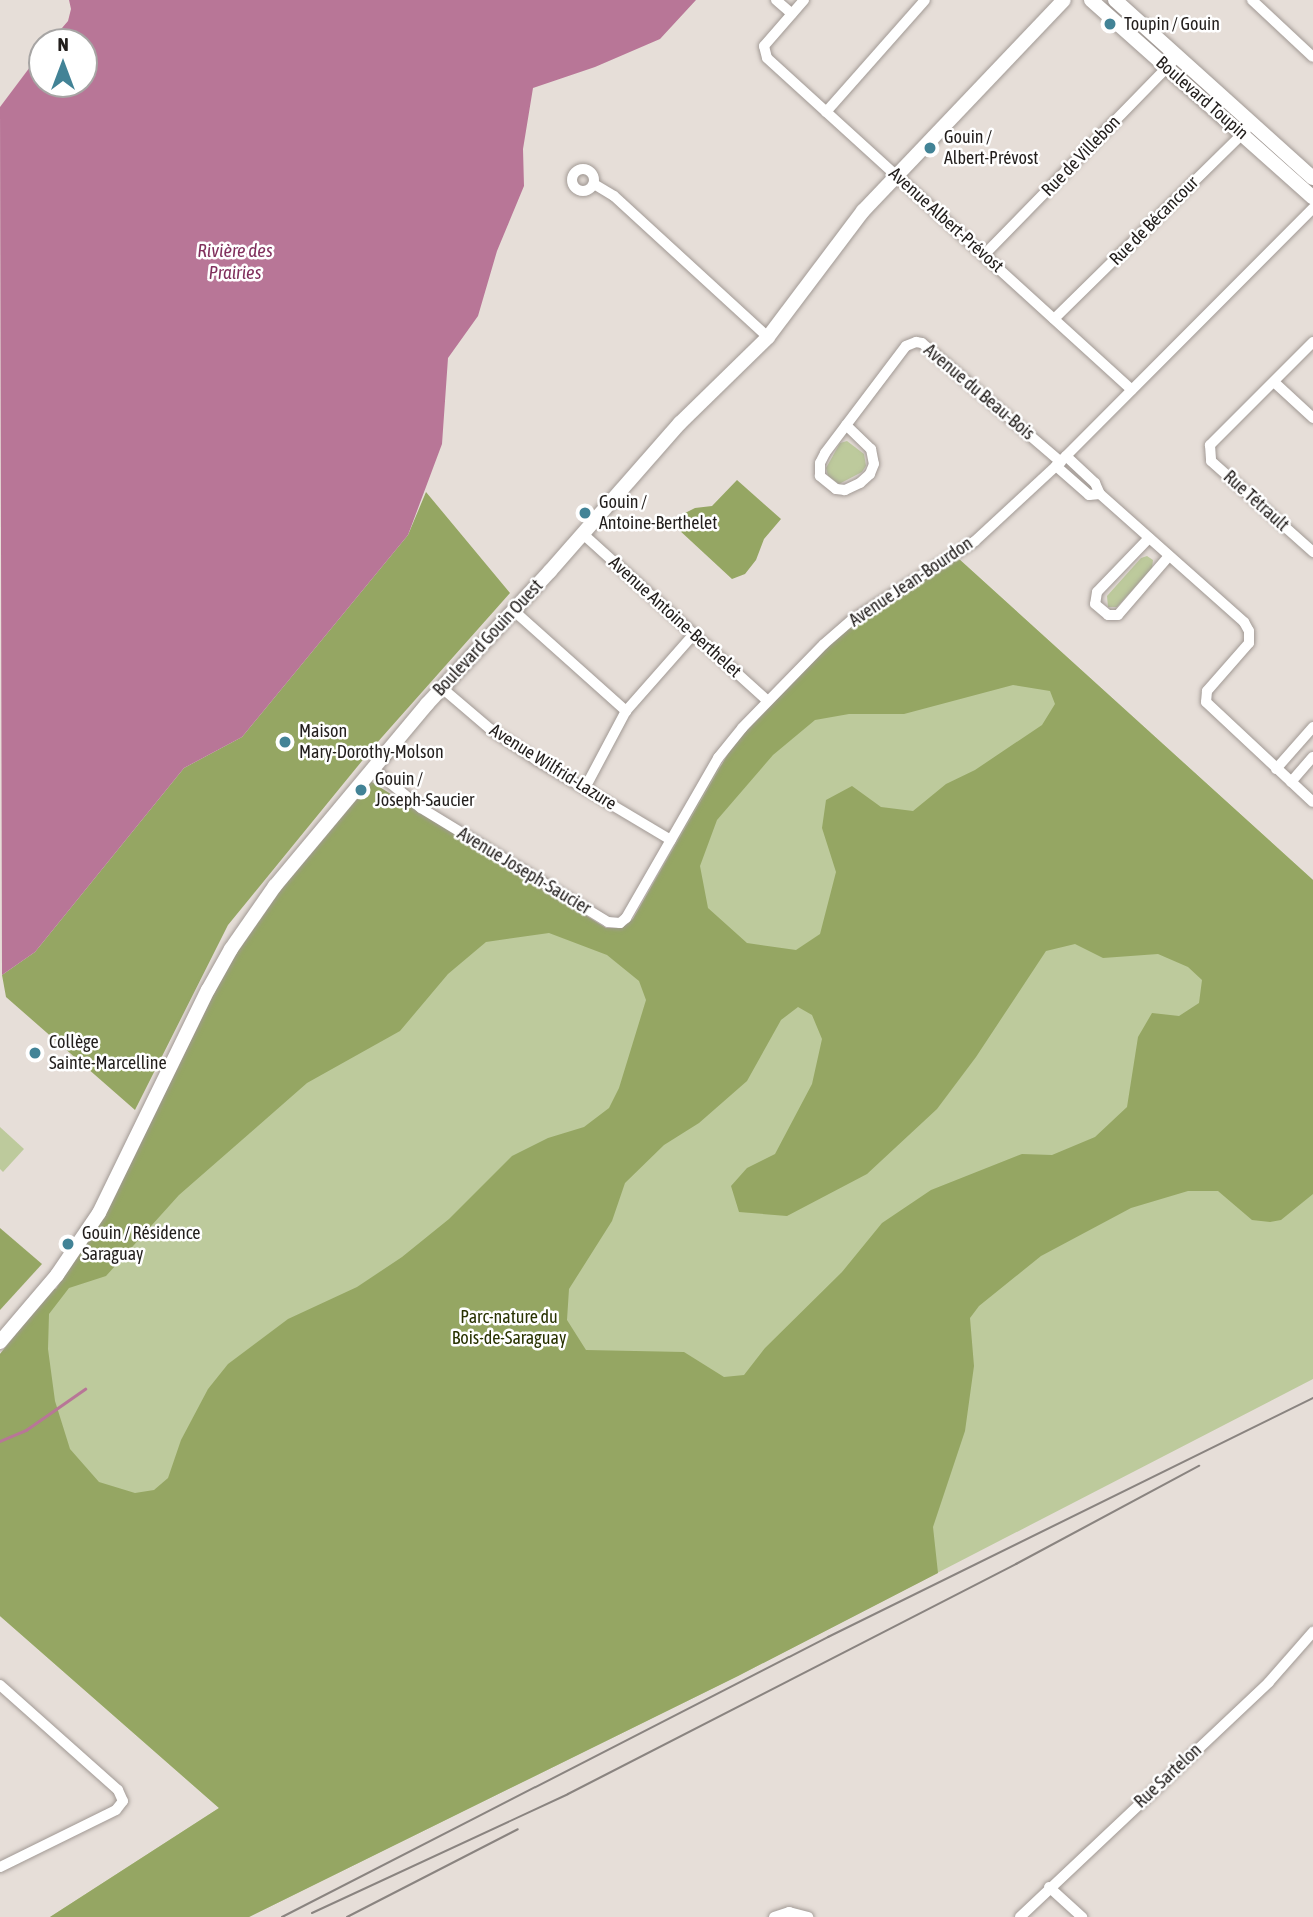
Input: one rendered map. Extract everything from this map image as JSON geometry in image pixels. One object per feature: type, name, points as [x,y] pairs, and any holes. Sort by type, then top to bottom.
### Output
[{"type":"street","points":[[776,0],[792,14],[804,0]]},
{"type":"street","points":[[826,112],[925,0]]},
{"type":"street","name":"Boulevard Gouin Ouest","points":[[0,1342],[57,1275],[104,1205],[199,1006],[236,941],[275,886],[442,688],[680,423],[768,337],[833,246],[895,175],[1064,0]]},
{"type":"street","name":"Boulevard Toupin","points":[[1091,0],[1168,68],[1313,178]]},
{"type":"street","name":"Boulevard Toupin","points":[[1115,0],[1178,57],[1313,198]]},
{"type":"street","points":[[1252,0],[1313,57]]},
{"type":"street","name":"Avenue Albert-Prévost","points":[[792,14],[763,49],[767,58],[1132,390]]},
{"type":"street","name":"Rue de Villebon","points":[[984,255],[1178,57]]},
{"type":"street","name":"Rue de Bécancour","points":[[1054,319],[1247,128]]},
{"type":"street","points":[[594,184],[614,196],[768,337]]},
{"type":"street","name":"Avenue Jean-Bourdon","points":[[608,922],[620,923],[626,918],[718,758],[768,701],[824,644],[852,620],[975,541],[1061,461],[1313,208]]},
{"type":"street","points":[[1313,342],[1273,382],[1313,418]]},
{"type":"street","name":"Avenue du Beau-Bois","points":[[846,425],[871,449],[874,464],[870,474],[860,483],[845,490],[836,489],[820,476],[820,463],[846,425],[906,346],[922,343],[1061,461],[1089,495],[1100,494],[1244,622],[1249,631],[1249,643],[1207,691],[1206,702],[1313,802]]},
{"type":"street","name":"Rue Tétrault","points":[[1273,382],[1210,445],[1211,461],[1313,552]]},
{"type":"street","name":"Avenue Antoine-Berthelet","points":[[583,534],[768,701]]},
{"type":"street","points":[[1149,538],[1097,592],[1095,604],[1108,615],[1118,615],[1169,556]]},
{"type":"street","points":[[513,610],[626,711]]},
{"type":"street","points":[[585,788],[626,711],[694,634]]},
{"type":"street","name":"Avenue Wilfrid-Lazure","points":[[442,688],[490,729],[671,840]]},
{"type":"street","points":[[1276,769],[1313,727]]},
{"type":"street","points":[[1291,782],[1313,757]]},
{"type":"street","name":"Avenue Joseph-Saucier","points":[[373,769],[421,808],[608,922]]},
{"type":"street","name":"Rue Sartelon","points":[[1020,1917],[1269,1682],[1313,1632]]},
{"type":"street","points":[[0,1685],[115,1788],[123,1800],[116,1810],[0,1867]]},
{"type":"street","points":[[1049,1887],[1082,1917]]},
{"type":"street","points":[[774,1917],[793,1912],[808,1917]]},
{"type":"green space","points":[[847,441],[864,454],[866,466],[862,472],[839,484],[828,476],[826,468],[840,443]]},
{"type":"green space","points":[[737,480],[781,519],[764,539],[756,560],[745,574],[732,579],[678,529],[677,523],[685,513],[695,508],[712,506]]},
{"type":"green space","points":[[426,492],[510,593],[375,745],[228,925],[135,1110],[6,997],[2,975],[35,952],[184,768],[242,737],[408,535]]},
{"type":"green space","points":[[1147,556],[1153,560],[1152,568],[1117,607],[1108,607],[1107,596],[1141,558]]},
{"type":"green space","name":"Parc-nature du Bois-de-Saraguay","points":[[959,559],[1313,880],[1313,1379],[738,1676],[249,1917],[50,1917],[219,1808],[0,1616],[0,1354],[53,1288],[56,1289],[109,1206],[240,944],[622,928],[633,919],[716,770]]},
{"type":"green space","name":"Parc-nature du Bois-de-Saraguay","points":[[959,559],[1313,880],[1313,1194],[1281,1220],[1270,1222],[1252,1220],[1218,1191],[1188,1191],[1131,1208],[1041,1256],[979,1306],[970,1318],[974,1366],[965,1431],[933,1527],[938,1573],[738,1676],[249,1917],[50,1917],[219,1808],[0,1616],[0,1354],[53,1288],[56,1289],[109,1206],[228,965],[261,913],[370,781],[606,928],[622,928],[633,919],[733,745],[832,642],[865,615]],"holes":[[[1013,685],[1050,691],[1055,704],[1042,725],[975,770],[946,784],[913,811],[881,807],[852,786],[826,800],[822,828],[836,872],[820,934],[796,950],[747,943],[708,908],[700,866],[717,820],[773,755],[815,720],[849,714],[904,714]],[[549,933],[607,955],[639,981],[646,1000],[619,1088],[609,1108],[584,1127],[548,1138],[512,1156],[449,1219],[402,1257],[357,1287],[288,1319],[228,1364],[208,1389],[181,1440],[168,1478],[154,1490],[135,1493],[99,1482],[70,1449],[55,1401],[48,1349],[49,1314],[69,1288],[106,1276],[179,1195],[307,1083],[400,1031],[448,974],[486,942]],[[1075,944],[1103,958],[1158,954],[1188,967],[1202,980],[1199,1003],[1179,1016],[1152,1013],[1138,1037],[1127,1107],[1095,1137],[1052,1155],[1022,1154],[931,1190],[882,1223],[842,1272],[765,1348],[744,1375],[724,1377],[684,1352],[586,1350],[567,1320],[569,1289],[612,1221],[625,1183],[664,1145],[699,1123],[747,1081],[781,1020],[798,1007],[812,1015],[822,1039],[812,1084],[775,1154],[747,1168],[731,1186],[739,1212],[787,1216],[867,1174],[937,1109],[976,1057],[1046,951]]]},
{"type":"green space","points":[[0,1127],[24,1149],[3,1172],[0,1169]]},
{"type":"green space","points":[[0,1228],[42,1264],[0,1310]]},
{"type":"water","name":"Rivière des Prairies","points":[[69,0],[696,0],[660,39],[595,67],[533,88],[523,149],[524,186],[497,251],[478,316],[448,358],[442,444],[408,535],[242,737],[184,768],[35,952],[2,975],[0,107],[28,70],[28,98],[98,98],[98,28],[62,28],[68,21],[71,9]]},
{"type":"waterway","points":[[0,1441],[26,1430],[85,1389]]},
{"type":"tram line","points":[[282,1917],[828,1637],[1313,1398]]},
{"type":"tram line","points":[[312,1913],[568,1794],[1016,1564],[1199,1466]]},
{"type":"tram line","points":[[347,1917],[518,1829]]},
{"type":"place","name":"Toupin / Gouin","points":[[1110,24]]},
{"type":"place","name":"Gouin / Albert-Prévost","points":[[930,148]]},
{"type":"place","name":"Gouin / Antoine-Berthelet","points":[[585,513]]},
{"type":"place","name":"Maison Mary-Dorothy-Molson","points":[[285,742]]},
{"type":"place","name":"Gouin / Joseph-Saucier","points":[[361,790]]},
{"type":"place","name":"Collège Sainte-Marcelline","points":[[35,1053]]},
{"type":"place","name":"Gouin / Résidence Saraguay","points":[[68,1244]]}]
